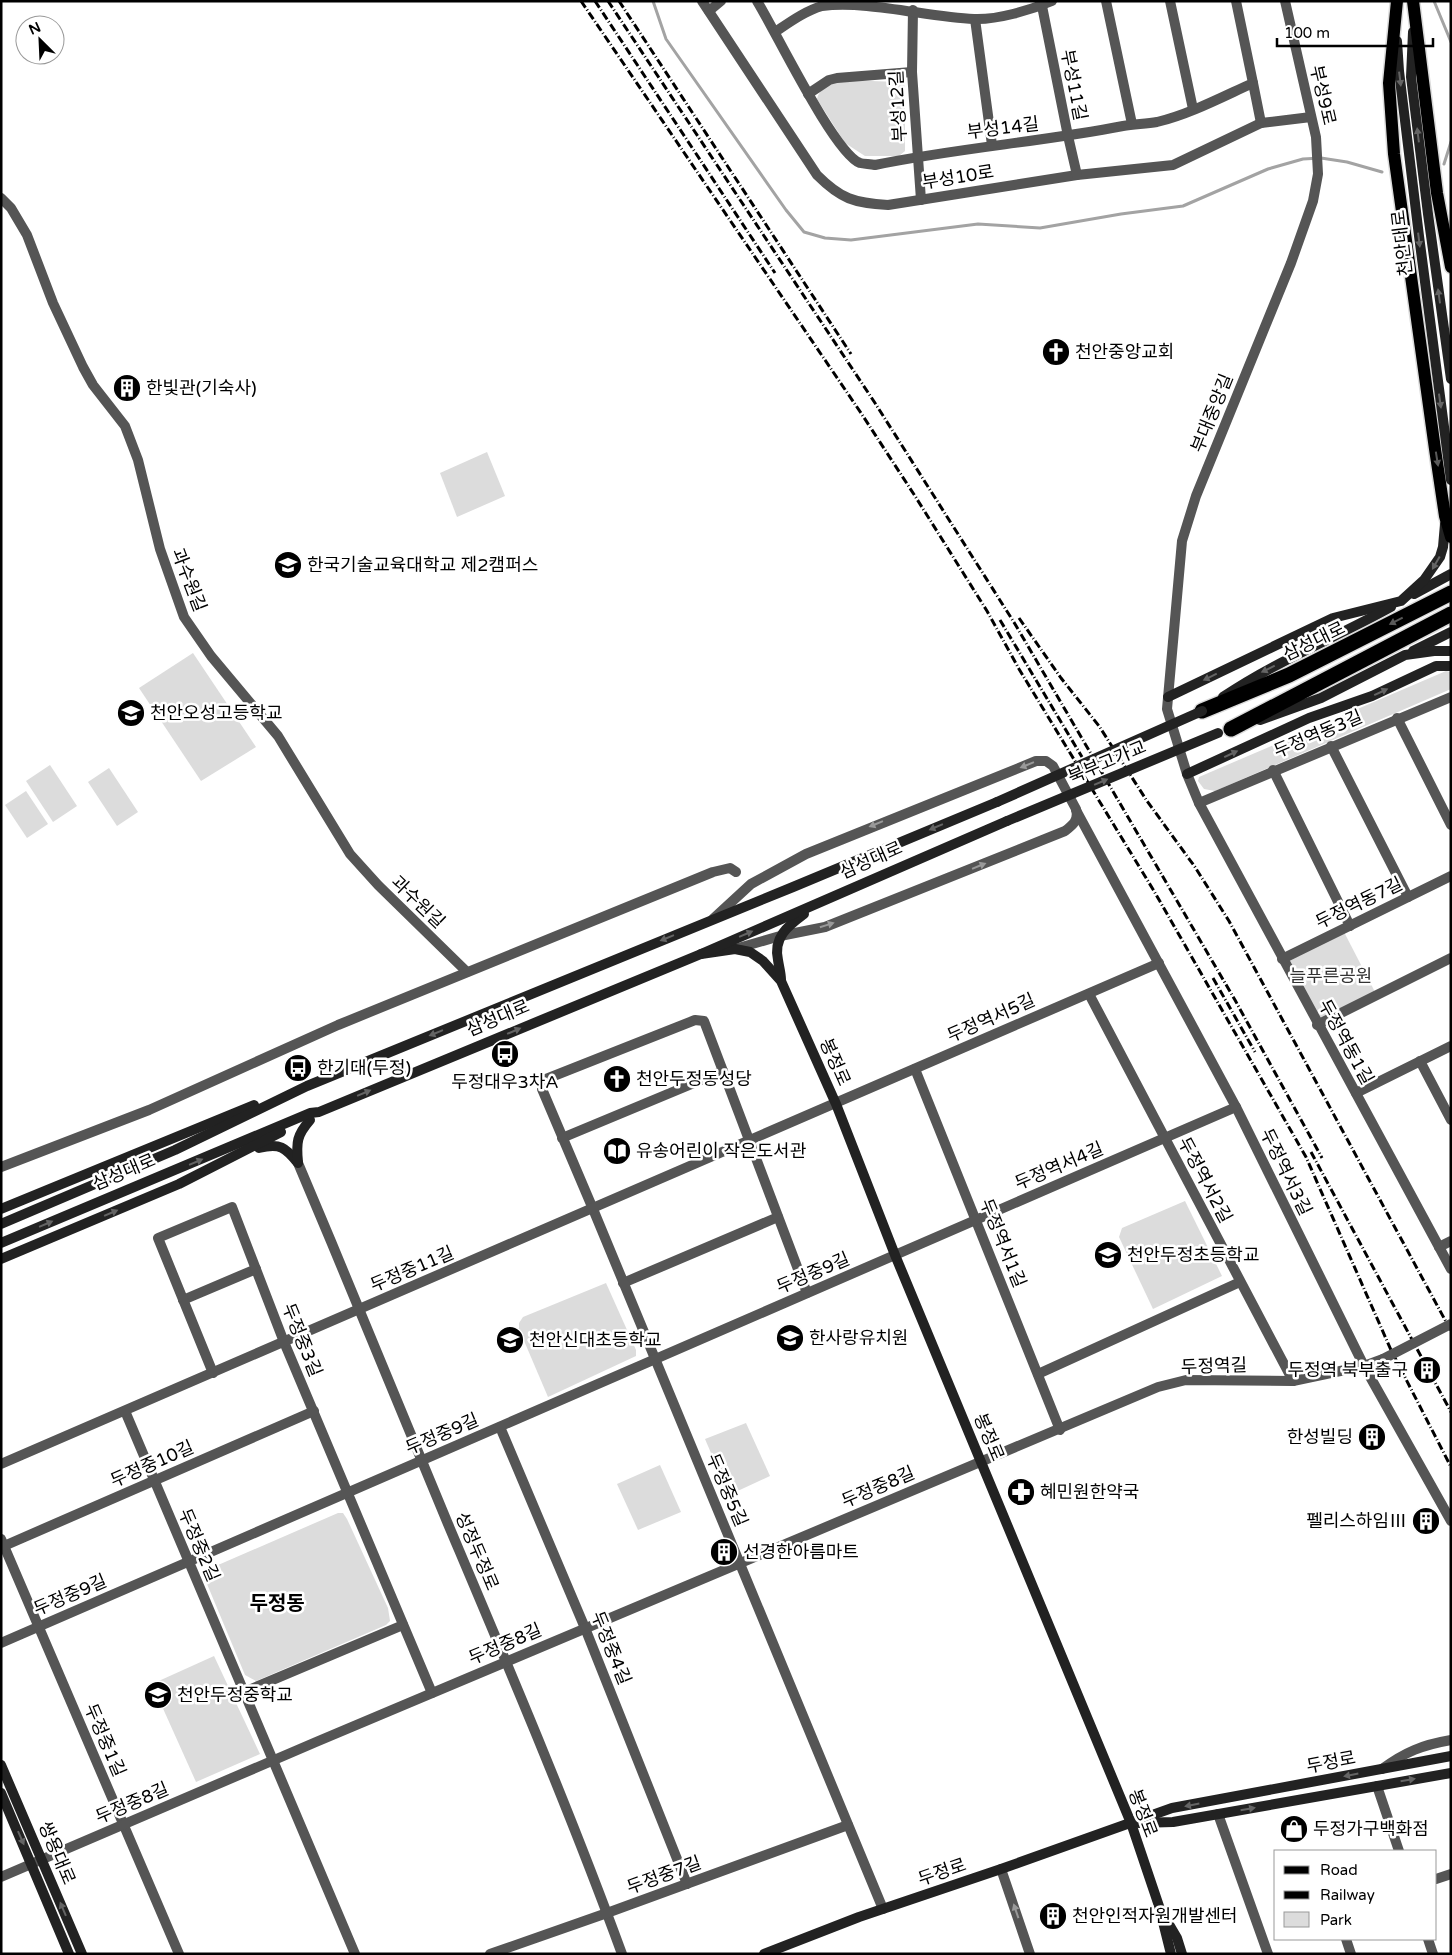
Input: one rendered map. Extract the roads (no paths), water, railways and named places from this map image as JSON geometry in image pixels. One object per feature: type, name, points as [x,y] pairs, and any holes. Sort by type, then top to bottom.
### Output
[{"type":"highway","name":"삼성대로","points":[[1202,711],[1289,674],[1445,596]]},
{"type":"highway","points":[[1225,731],[1448,616]]},
{"type":"main road","points":[[1413,2],[1437,193],[1451,267]]},
{"type":"main road","name":"천안대로","points":[[1413,2],[1411,76],[1451,379]]},
{"type":"main road","points":[[1396,7],[1389,83],[1394,154],[1451,537]]},
{"type":"main road","name":"천안대로","points":[[1396,7],[1402,100],[1428,317],[1451,480]]},
{"type":"main road","points":[[1401,601],[1424,580],[1440,556],[1443,548],[1446,509]]},
{"type":"main road","points":[[1168,697],[1333,618],[1401,601],[1451,574]]},
{"type":"main road","name":"북부고가교","points":[[997,802],[1202,711],[1249,679],[1350,630],[1401,601]]},
{"type":"main road","name":"북부고가교","points":[[1007,821],[1225,731],[1285,712],[1321,698],[1451,632]]},
{"type":"main road","points":[[1405,655],[1451,651]]},
{"type":"main road","points":[[1187,774],[1309,718],[1372,696],[1436,666],[1451,666]]},
{"type":"main road","name":"삼성대로","points":[[1,1224],[175,1150],[307,1086],[794,888],[997,802]]},
{"type":"main road","name":"삼성대로","points":[[1,1243],[310,1113],[319,1112],[701,954],[1007,821]]},
{"type":"main road","points":[[782,981],[778,958],[780,936],[786,928],[815,904]]},
{"type":"main road","points":[[701,954],[735,949],[750,952],[763,960],[782,981]]},
{"type":"main road","name":"봉정로","points":[[782,981],[836,1104],[896,1255],[1131,1823],[1160,1909],[1166,1940],[1171,1954]]},
{"type":"main road","points":[[1,1209],[266,1099],[307,1086]]},
{"type":"main road","points":[[298,1163],[297,1140],[300,1131],[319,1112]]},
{"type":"main road","points":[[1,1260],[179,1184],[310,1120]]},
{"type":"main road","points":[[225,1161],[270,1145],[280,1146],[287,1150],[298,1163]]},
{"type":"main road","name":"두정로","points":[[767,1953],[883,1909],[1172,1808],[1451,1756]]},
{"type":"main road","name":"쌍용대로","points":[[1,1765],[69,1954]]},
{"type":"main road","name":"두정로","points":[[1131,1823],[1173,1822],[1451,1773]]},
{"type":"main road","name":"쌍용대로","points":[[1,1793],[82,1954]]},
{"type":"main road","name":"봉정로","points":[[1160,1909],[1177,1938],[1182,1954]]},
{"type":"street","name":"부성10로","points":[[702,1],[817,175],[832,190],[848,199],[868,204],[888,205],[1077,174],[1173,165],[1261,123],[1311,117]]},
{"type":"street","points":[[709,11],[722,1]]},
{"type":"street","name":"부성14길","points":[[757,1],[776,32],[808,94],[846,152],[859,163],[875,165],[917,156],[1068,136],[1132,124],[1157,122],[1193,109],[1253,83]]},
{"type":"street","points":[[1106,1],[1132,124]]},
{"type":"street","points":[[1170,1],[1193,109]]},
{"type":"street","points":[[1236,1],[1261,123]]},
{"type":"street","name":"부성9로","points":[[1285,1],[1316,137]]},
{"type":"street","points":[[776,32],[799,16],[823,5],[846,2],[872,2],[975,19],[997,17],[1045,3]]},
{"type":"street","name":"부성11길","points":[[1045,3],[1068,136],[1077,174]]},
{"type":"street","name":"부성12길","points":[[913,10],[912,72],[920,200]]},
{"type":"street","points":[[975,19],[992,145]]},
{"type":"street","points":[[808,94],[829,80],[847,76],[912,72]]},
{"type":"street","name":"부대중앙길","points":[[1166,709],[1182,540],[1196,496],[1291,263],[1314,201],[1319,164],[1316,137]]},
{"type":"street","name":"과수원길","points":[[1,198],[11,208],[27,235],[53,303],[83,367],[125,426],[138,460],[160,549],[184,617],[211,656],[278,736],[350,854],[378,885],[467,972]]},
{"type":"street","name":"두정역동3길","points":[[1199,803],[1273,770],[1451,697]]},
{"type":"street","name":"두정역동1길","points":[[1166,709],[1187,774],[1199,803],[1317,1025],[1451,1269]]},
{"type":"street","points":[[1398,718],[1451,825]]},
{"type":"street","points":[[1331,746],[1408,897]]},
{"type":"street","name":"두정역서3길","points":[[712,920],[751,884],[806,854],[1036,761],[1046,761],[1053,766],[1236,1107],[1364,1366],[1451,1521]]},
{"type":"street","points":[[1273,770],[1350,926]]},
{"type":"street","points":[[735,949],[780,936],[825,927],[1065,831],[1074,825],[1078,816],[1076,809]]},
{"type":"street","points":[[1065,831],[1078,829],[1091,837]]},
{"type":"street","points":[[1,1168],[149,1110],[338,1024],[713,872],[730,868],[736,872]]},
{"type":"street","name":"두정역동7길","points":[[1282,959],[1451,876]]},
{"type":"street","points":[[1317,1025],[1451,958]]},
{"type":"street","name":"두정역서5길","points":[[836,1104],[1159,962]]},
{"type":"street","name":"두정역서2길","points":[[1088,994],[1293,1381]]},
{"type":"street","name":"두정중5길","points":[[723,1071],[704,1021],[695,1020],[546,1079],[542,1083],[542,1089],[883,1909]]},
{"type":"street","points":[[1356,1093],[1451,1046]]},
{"type":"street","points":[[1420,1061],[1451,1120]]},
{"type":"street","name":"두정역서1길","points":[[915,1069],[1060,1430]]},
{"type":"street","points":[[562,1138],[723,1071],[807,1293]]},
{"type":"street","name":"두정중11길","points":[[1,1464],[836,1104]]},
{"type":"street","name":"두정역서4길","points":[[896,1255],[1236,1107]]},
{"type":"street","name":"성정두정로","points":[[298,1163],[361,1309],[622,1954]]},
{"type":"street","name":"두정중3길","points":[[213,1373],[158,1238],[232,1206],[284,1342],[432,1693]]},
{"type":"street","points":[[623,1283],[778,1217]]},
{"type":"street","points":[[1439,1247],[1451,1241]]},
{"type":"street","name":"두정중9길","points":[[1,1643],[896,1255]]},
{"type":"street","points":[[183,1300],[256,1269]]},
{"type":"street","points":[[1038,1374],[1240,1282]]},
{"type":"street","name":"두정역길","points":[[982,1460],[1060,1430],[1158,1388],[1186,1380],[1293,1381],[1364,1366],[1383,1359],[1451,1324]]},
{"type":"street","name":"두정중2길","points":[[125,1411],[355,1954]]},
{"type":"street","name":"두정중10길","points":[[3,1543],[154,1481],[314,1411]]},
{"type":"street","name":"두정중4길","points":[[500,1427],[586,1628],[688,1884]]},
{"type":"street","name":"두정중8길","points":[[1,1877],[982,1460]]},
{"type":"street","name":"두정중1길","points":[[3,1543],[178,1954]]},
{"type":"street","points":[[244,1692],[402,1624]]},
{"type":"street","points":[[1382,1769],[1416,1748],[1451,1740]]},
{"type":"street","points":[[1377,1786],[1399,1850]]},
{"type":"street","points":[[1218,1814],[1268,1954]]},
{"type":"street","name":"두정중7길","points":[[490,1954],[848,1825]]},
{"type":"street","points":[[1002,1869],[1030,1954]]},
{"type":"street","points":[[1437,1879],[1451,1874]]},
{"type":"street","points":[[1346,1940],[1351,1954]]},
{"type":"street","points":[[1428,1940],[1433,1954]]},
{"type":"waterway","points":[[653,1],[666,39],[786,210],[804,232],[825,238],[851,240],[978,224],[1040,228],[1121,214],[1183,206],[1268,169],[1303,159],[1321,158],[1347,162],[1382,172]]},
{"type":"waterway","points":[[1434,1],[1451,42]]},
{"type":"waterway","points":[[1444,164],[1451,142]]},
{"type":"railway","points":[[581,1],[861,413],[915,496],[987,611],[1019,669],[1154,891],[1306,1157],[1391,1350],[1451,1467]]},
{"type":"railway","points":[[595,1],[775,273]]},
{"type":"railway","points":[[608,1],[875,403],[1015,624],[1235,1000],[1322,1158]]},
{"type":"railway","points":[[619,1],[851,354]]},
{"type":"railway","points":[[1019,618],[1061,678],[1099,726],[1147,801],[1195,867],[1229,921],[1451,1331]]},
{"type":"railway","points":[[1000,620],[1082,757]]},
{"type":"railway","points":[[1213,978],[1255,1052]]},
{"type":"railway","points":[[1311,1152],[1451,1412]]},
{"type":"place","name":"천안중앙교회","points":[[1056,352]]},
{"type":"place","name":"한빛관(기숙사)","points":[[127,388]]},
{"type":"place","name":"한국기술교육대학교 제2캠퍼스","points":[[288,565]]},
{"type":"place","name":"천안오성고등학교","points":[[131,713]]},
{"type":"place","name":"두정대우3차A","points":[[505,1054]]},
{"type":"place","name":"한기대(두정)","points":[[298,1068]]},
{"type":"place","name":"천안두정동성당","points":[[617,1079]]},
{"type":"place","name":"유송어린이 작은도서관","points":[[617,1151]]},
{"type":"place","name":"천안두정초등학교","points":[[1108,1255]]},
{"type":"place","name":"한사랑유치원","points":[[790,1338]]},
{"type":"place","name":"천안신대초등학교","points":[[510,1340]]},
{"type":"place","name":"두정역 북부출구","points":[[1427,1370]]},
{"type":"place","name":"한성빌딩","points":[[1372,1437]]},
{"type":"place","name":"혜민원한약국","points":[[1021,1492]]},
{"type":"place","name":"펠리스하임Ⅲ","points":[[1426,1521]]},
{"type":"place","name":"선경한아름마트","points":[[724,1552]]},
{"type":"place","name":"천안두정중학교","points":[[158,1695]]},
{"type":"place","name":"두정가구백화점","points":[[1294,1829]]},
{"type":"place","name":"천안인적자원개발센터","points":[[1053,1916]]},
{"type":"district","name":"두정동","points":[[277,1604]]},
{"type":"park label","name":"늘푸른공원","points":[[1331,976]]}]
